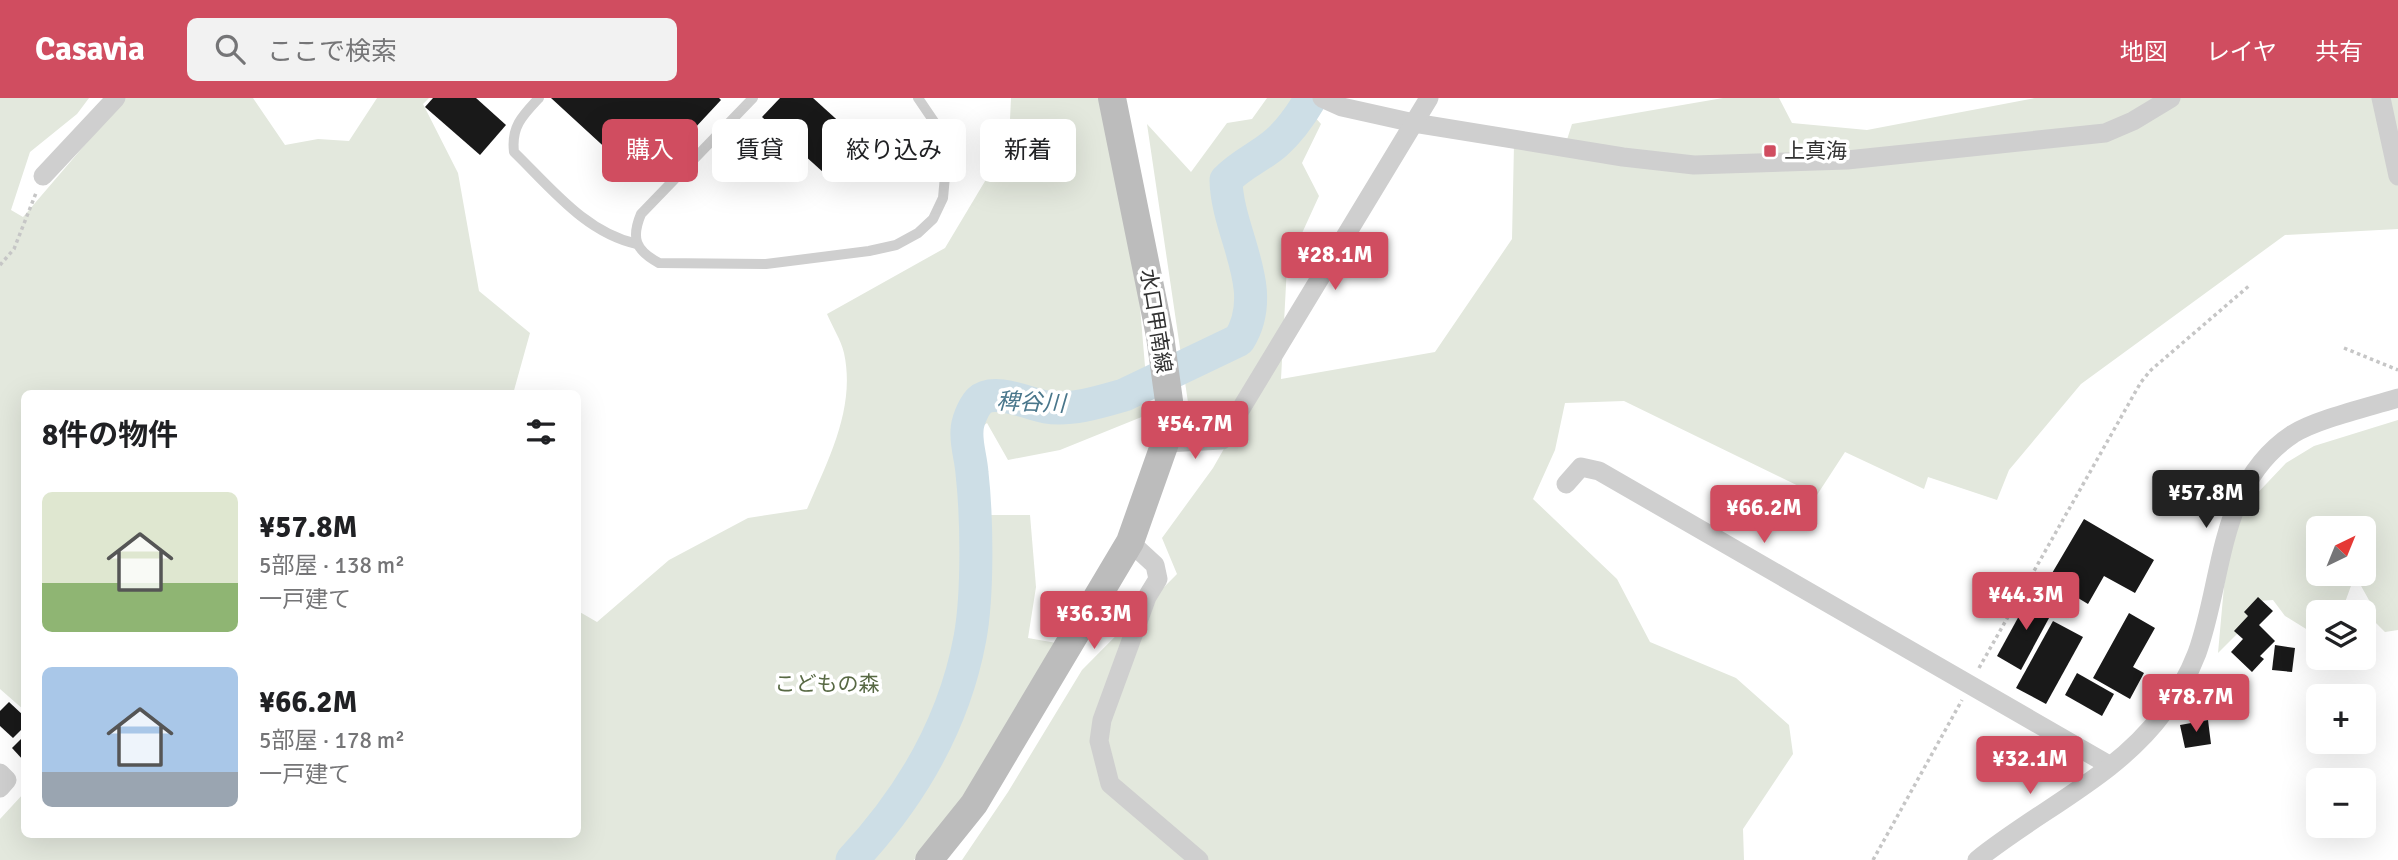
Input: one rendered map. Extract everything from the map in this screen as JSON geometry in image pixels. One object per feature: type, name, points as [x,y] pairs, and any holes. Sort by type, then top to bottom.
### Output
[{"type":"main road","name":"水口甲南線","points":[[929,860],[974,804],[1130,542],[1166,443],[1169,401],[1160,337],[1112,98]]},
{"type":"street","points":[[43,176],[116,98]]},
{"type":"street","points":[[1166,443],[1222,440],[1429,98]]},
{"type":"street","points":[[1324,100],[1414,123],[1623,157],[1694,165],[1847,160],[2105,133],[2133,121],[2171,98]]},
{"type":"street","points":[[2381,98],[2398,176]]},
{"type":"street","points":[[1977,860],[2140,740],[2184,681],[2197,652],[2218,561],[2230,523],[2243,493],[2261,466],[2294,433],[2398,398]]},
{"type":"street","points":[[1566,484],[1581,467],[1599,471],[1728,548],[1971,683],[2109,765]]},
{"type":"street","points":[[1130,542],[1155,565],[1158,579],[1147,597],[1102,720],[1099,741],[1110,784],[1199,860]]},
{"type":"street","points":[[0,773],[7,780],[0,788]]},
{"type":"lane","points":[[539,98],[518,121],[512,137],[513,152],[594,228],[618,240],[637,244]]},
{"type":"lane","points":[[753,98],[641,214],[634,230],[637,244],[647,256],[659,262],[766,264],[896,245],[918,233],[933,219],[943,198],[947,154],[937,125],[918,98]]},
{"type":"path","points":[[0,265],[14,249],[43,176]]},
{"type":"path","points":[[1873,860],[2141,382],[2151,370],[2250,285]]},
{"type":"path","points":[[2344,348],[2398,370]]},
{"type":"green space","points":[[0,98],[89,98],[77,114],[30,152],[11,210],[23,217],[125,98],[253,98],[285,145],[318,139],[349,141],[377,98],[429,98],[423,104],[458,173],[479,291],[530,333],[514,390],[21,390],[21,707],[0,689]]},
{"type":"green space","name":"こどもの森","points":[[1011,98],[1100,98],[1134,235],[1149,414],[1060,450],[1008,460],[987,423],[974,433],[991,515],[1030,515],[1036,587],[1028,638],[1062,644],[962,800],[914,860],[0,860],[0,819],[21,796],[21,838],[581,838],[581,613],[597,622],[669,560],[748,518],[807,509],[838,433],[846,394],[844,353],[827,314],[945,248],[984,182],[1076,182],[1076,119],[1010,119]]},
{"type":"green space","points":[[1267,98],[1298,98],[1321,124],[1302,163],[1319,196],[1287,266],[1281,379],[1435,352],[1512,239],[1514,144],[1564,149],[1572,124],[1723,98],[1779,98],[1792,123],[1867,130],[2035,98],[2398,98],[2398,229],[2285,235],[2081,384],[2009,470],[1997,500],[1928,477],[1924,489],[1845,452],[1817,495],[1624,401],[1565,403],[1555,450],[1533,499],[1617,579],[1650,642],[1736,678],[1789,725],[1793,754],[1743,829],[1744,860],[962,860],[1008,792],[1082,670],[1177,574],[1162,538],[1213,468],[1254,396],[1190,416],[1147,124],[1191,172],[1227,123],[1252,119]]},
{"type":"green space","points":[[2398,420],[2398,630],[2385,632],[2376,623],[2376,600],[2369,600],[2361,586],[2376,586],[2376,516],[2306,516],[2306,586],[2351,586],[2346,600],[2306,600],[2306,629],[2285,616],[2273,600],[2259,601],[2241,630],[2218,653],[2228,542],[2249,502],[2286,463],[2314,446]]},
{"type":"building","points":[[433,98],[476,98],[506,125],[480,155],[425,107]]},
{"type":"building","points":[[551,98],[721,100],[698,125],[698,119],[602,119],[602,145]]},
{"type":"building","points":[[780,98],[813,98],[836,119],[822,119],[822,171],[808,159],[808,119],[762,117]]},
{"type":"building","points":[[2084,519],[2154,560],[2135,593],[2104,576],[2088,604],[2048,580]]},
{"type":"building","points":[[2031,594],[2055,607],[2021,670],[1997,656]]},
{"type":"building","points":[[2258,597],[2273,611],[2259,625],[2275,641],[2260,656],[2264,659],[2252,672],[2231,652],[2243,639],[2234,631],[2248,616],[2244,612]]},
{"type":"building","points":[[2129,613],[2155,628],[2133,667],[2144,673],[2130,699],[2093,678]]},
{"type":"building","points":[[2053,621],[2083,637],[2046,704],[2016,688]]},
{"type":"building","points":[[2275,645],[2295,648],[2292,672],[2272,670]]},
{"type":"building","points":[[2077,673],[2114,694],[2102,716],[2065,695]]},
{"type":"building","points":[[9,702],[21,713],[21,730],[13,738],[0,726],[0,711]]},
{"type":"building","points":[[2208,720],[2211,744],[2185,748],[2180,725]]},
{"type":"building","points":[[21,739],[21,758],[12,748]]},
{"type":"waterway","name":"稗谷川","points":[[852,860],[894,810],[928,757],[963,670],[973,620],[975,578],[975,512],[967,436],[968,423],[975,407],[985,397],[993,396],[1056,408],[1095,403],[1124,395],[1239,340],[1248,321],[1251,301],[1245,261],[1228,200],[1226,180],[1281,138],[1311,98]]},
{"type":"place","name":"上真海","points":[[1770,151]]}]
